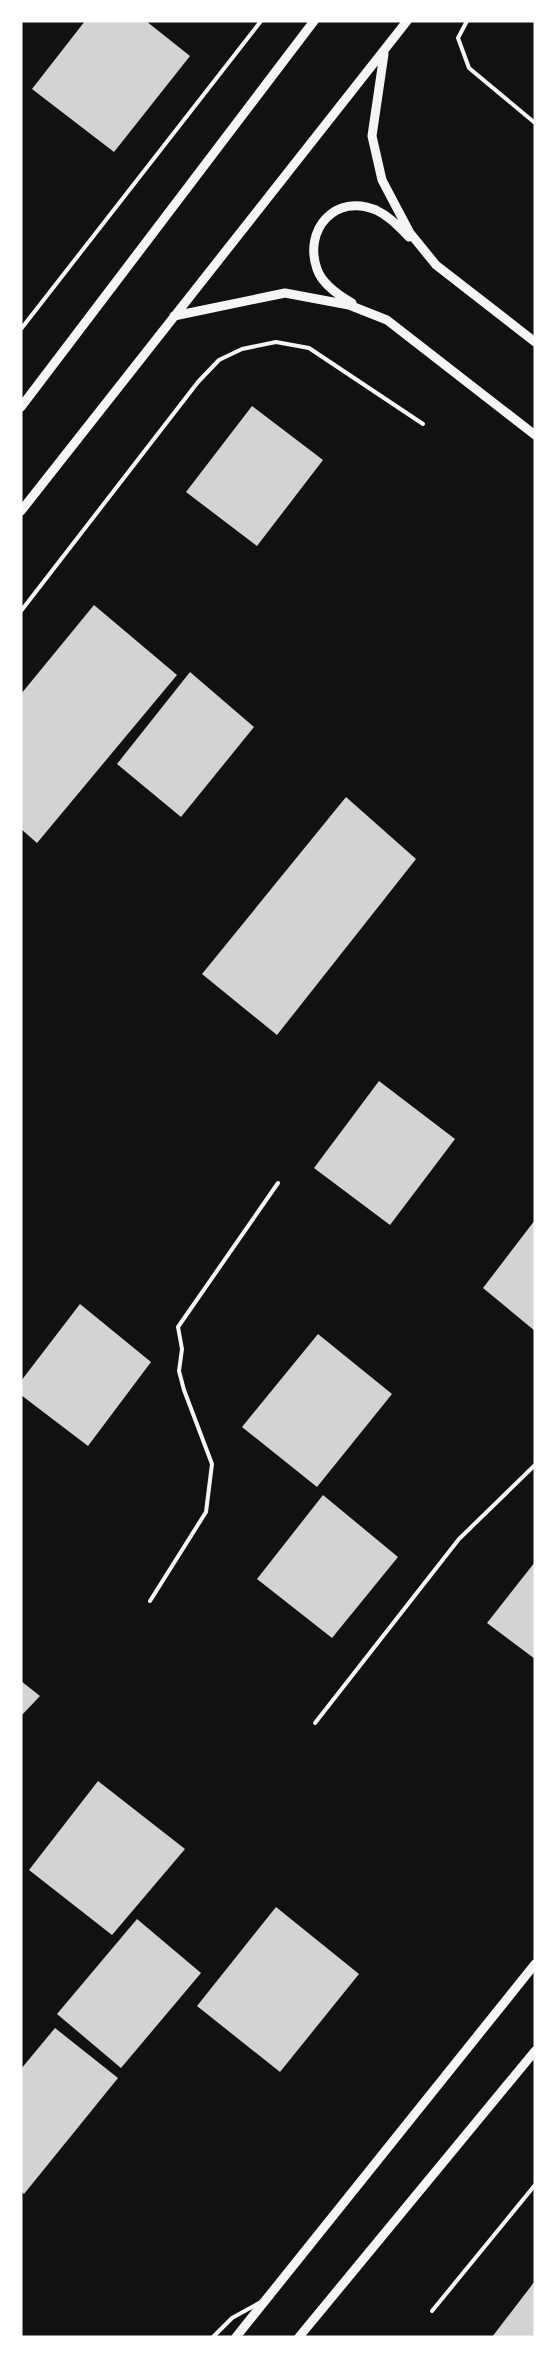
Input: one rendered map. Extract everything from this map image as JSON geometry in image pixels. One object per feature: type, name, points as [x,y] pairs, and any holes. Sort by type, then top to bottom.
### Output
[{"type":"street","points":[[21,407],[314,21]]},
{"type":"street","points":[[21,511],[407,21]]},
{"type":"street","points":[[384,52],[372,136],[382,180],[418,246]]},
{"type":"street","points":[[535,342],[436,265],[392,220],[376,210],[358,206],[338,209],[318,225],[313,244],[317,270],[334,293],[361,309],[387,320],[535,435]]},
{"type":"street","points":[[174,316],[285,293],[361,309]]},
{"type":"street","points":[[236,2337],[535,1964]]},
{"type":"street","points":[[299,2337],[535,2051]]},
{"type":"lane","points":[[21,329],[261,21]]},
{"type":"lane","points":[[467,21],[458,38],[469,68],[535,123]]},
{"type":"lane","points":[[21,611],[198,382],[219,360],[242,350],[276,342],[309,348],[423,424]]},
{"type":"lane","points":[[150,1601],[206,1512],[212,1464],[184,1390],[180,1371],[182,1349],[178,1327],[278,1183]]},
{"type":"lane","points":[[316,1722],[459,1539],[535,1465]]},
{"type":"lane","points":[[432,2310],[535,2185]]},
{"type":"lane","points":[[213,2337],[232,2318],[266,2300]]},
{"type":"building","points":[[85,21],[146,21],[190,56],[114,152],[32,89]]},
{"type":"building","points":[[252,406],[323,460],[257,546],[186,492]]},
{"type":"building","points":[[94,605],[177,675],[37,843],[21,829],[21,694]]},
{"type":"building","points":[[190,672],[254,727],[181,817],[117,764]]},
{"type":"building","points":[[346,797],[416,859],[277,1035],[202,974]]},
{"type":"building","points":[[379,1081],[455,1139],[390,1225],[314,1168]]},
{"type":"building","points":[[535,1220],[535,1331],[483,1288]]},
{"type":"building","points":[[80,1304],[151,1362],[88,1446],[21,1395],[21,1381]]},
{"type":"building","points":[[318,1334],[392,1394],[317,1487],[242,1427]]},
{"type":"building","points":[[323,1495],[398,1557],[332,1638],[257,1579]]},
{"type":"building","points":[[535,1562],[535,1659],[487,1623]]},
{"type":"building","points":[[21,1681],[40,1696],[21,1716]]},
{"type":"building","points":[[98,1781],[185,1849],[112,1935],[29,1870]]},
{"type":"building","points":[[276,1907],[359,1974],[280,2072],[197,2006]]},
{"type":"building","points":[[137,1919],[201,1973],[121,2068],[57,2014]]},
{"type":"building","points":[[55,2028],[118,2078],[24,2194],[21,2191],[21,2069]]},
{"type":"building","points":[[535,2281],[535,2337],[492,2337]]}]
